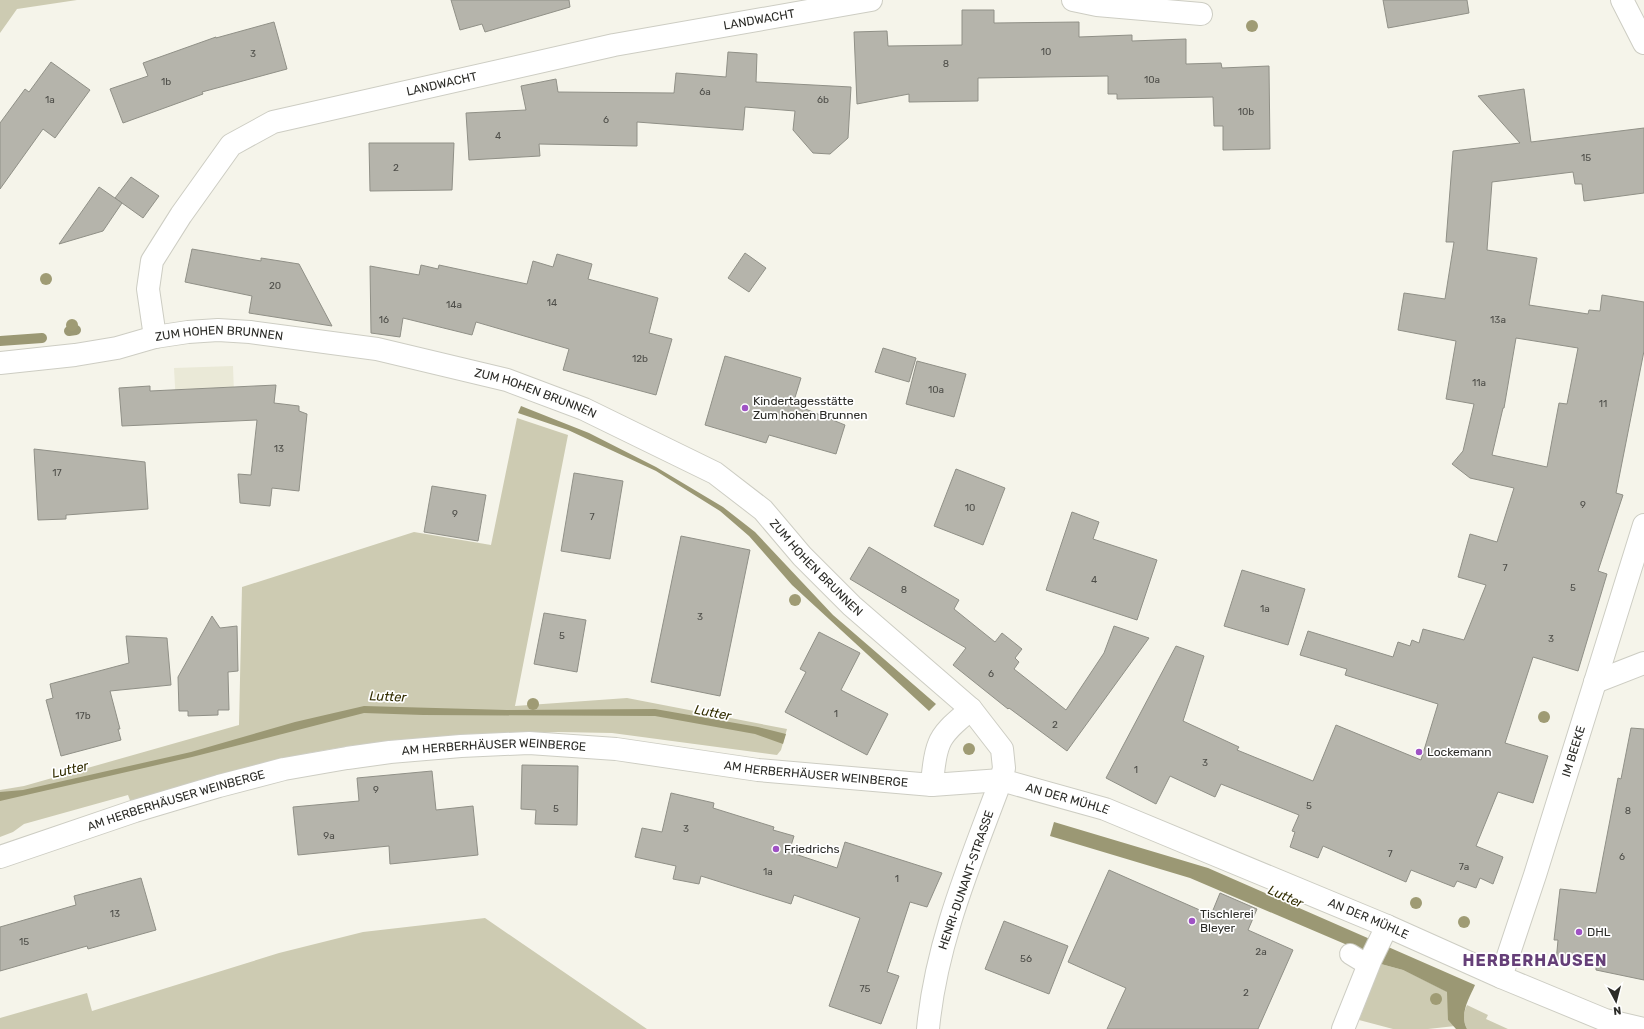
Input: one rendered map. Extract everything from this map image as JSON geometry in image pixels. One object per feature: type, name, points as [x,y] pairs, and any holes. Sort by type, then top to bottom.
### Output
[{"type":"street","name":"LANDWACHT","points":[[155,337],[148,290],[152,261],[181,215],[231,145],[273,122],[614,45],[871,0]]},
{"type":"street","points":[[1072,0],[1097,5],[1201,14]]},
{"type":"street","points":[[1622,0],[1644,43]]},
{"type":"street","name":"ZUM HOHEN BRUNNEN","points":[[0,363],[75,355],[117,348],[155,337],[188,332],[218,330],[250,332],[376,349],[507,380],[584,409],[715,473],[763,510],[802,556],[852,606],[971,709],[1002,749],[1004,768],[1001,780]]},
{"type":"street","name":"IM BEEKE","points":[[1501,977],[1535,875],[1644,525]]},
{"type":"street","points":[[1595,682],[1644,663]]},
{"type":"street","points":[[932,785],[934,766],[939,744],[947,732],[971,709]]},
{"type":"street","name":"AM HERBERHÄUSER WEINBERGE","points":[[0,857],[151,807],[219,786],[284,769],[390,752],[461,746],[529,743],[616,749],[758,770],[932,785],[1001,780]]},
{"type":"street","name":"AN DER MÜHLE","points":[[1001,780],[1105,809],[1376,948],[1501,977],[1605,1020],[1644,1029]]},
{"type":"street","name":"HENRI-DUNANT-STRASSE","points":[[928,1029],[931,1000],[943,944],[960,890],[1001,780]]},
{"type":"street","points":[[1344,1029],[1376,948]]},
{"type":"lane","points":[[1350,954],[1376,948]]},
{"type":"shaded area","points":[[0,0],[77,0],[17,9],[0,33]]},
{"type":"shaded area","points":[[233,366],[235,421],[177,423],[174,368]]},
{"type":"shaded area","points":[[521,406],[589,433],[656,467],[723,507],[755,532],[833,615],[936,704],[929,711],[792,585],[749,536],[720,511],[656,471],[568,430],[518,413]]},
{"type":"shaded area","points":[[517,418],[568,435],[515,706],[627,698],[787,729],[781,750],[777,755],[612,733],[558,732],[421,738],[349,746],[272,761],[131,803],[128,795],[24,824],[13,832],[0,837],[0,790],[24,786],[239,725],[242,587],[414,532],[491,545]]},
{"type":"shaded area","points":[[364,706],[507,710],[655,709],[758,727],[786,734],[783,744],[755,734],[655,716],[423,715],[364,713],[192,757],[0,801],[0,792],[23,790],[191,752],[295,722]]},
{"type":"shaded area","points":[[1054,822],[1208,868],[1475,985],[1464,1012],[1467,1029],[1456,1029],[1448,1020],[1447,992],[1403,970],[1381,964],[1359,950],[1190,878],[1050,836]]},
{"type":"shaded area","points":[[485,918],[647,1029],[0,1029],[0,1018],[87,993],[92,1011],[279,953],[363,932]]},
{"type":"shaded area","points":[[1381,964],[1403,970],[1448,992],[1448,1020],[1455,1026],[1428,1029],[1393,1029],[1359,1020]]},
{"type":"shaded area","points":[[1467,1005],[1488,1015],[1486,1019],[1508,1029],[1467,1029],[1464,1017]]},
{"type":"building","points":[[451,0],[569,0],[570,7],[485,32],[482,24],[460,30]]},
{"type":"building","points":[[1383,0],[1467,0],[1469,13],[1388,28]]},
{"type":"building","points":[[962,10],[994,10],[994,23],[1079,22],[1079,37],[1132,35],[1132,41],[1186,39],[1186,64],[1221,63],[1222,68],[1269,66],[1270,149],[1223,150],[1223,126],[1214,126],[1213,97],[1117,99],[1117,94],[1108,94],[1108,76],[978,78],[978,101],[909,102],[909,94],[857,104],[854,32],[887,31],[888,46],[962,45]]},
{"type":"building","points":[[274,22],[287,69],[202,92],[203,94],[123,123],[110,89],[148,76],[143,63],[216,37]]},
{"type":"building","points":[[728,52],[757,54],[756,82],[851,87],[848,138],[830,154],[813,153],[793,130],[795,111],[745,107],[743,130],[637,122],[637,146],[539,144],[540,156],[469,160],[466,113],[526,110],[521,86],[556,79],[558,92],[674,93],[676,73],[726,77]]},
{"type":"building","points":[[51,62],[90,90],[55,138],[43,129],[0,189],[0,123],[25,89],[29,92]]},
{"type":"building","points":[[1524,89],[1531,142],[1644,128],[1644,193],[1584,201],[1582,184],[1575,184],[1573,172],[1492,182],[1487,250],[1537,258],[1529,305],[1588,314],[1589,310],[1600,311],[1602,295],[1644,302],[1644,351],[1616,493],[1623,495],[1598,571],[1607,574],[1578,671],[1533,657],[1505,743],[1548,756],[1533,803],[1498,792],[1476,846],[1503,857],[1493,884],[1480,878],[1476,888],[1457,881],[1454,887],[1411,870],[1406,882],[1323,846],[1318,858],[1290,847],[1295,832],[1292,831],[1299,815],[1221,784],[1215,797],[1170,776],[1156,804],[1106,778],[1176,646],[1204,656],[1183,721],[1239,747],[1237,750],[1313,781],[1336,725],[1421,760],[1438,704],[1345,675],[1347,669],[1300,655],[1308,631],[1393,657],[1398,642],[1410,646],[1412,640],[1419,643],[1423,629],[1464,640],[1486,585],[1458,577],[1470,534],[1497,542],[1514,488],[1470,478],[1452,464],[1463,451],[1474,404],[1446,399],[1456,341],[1398,330],[1404,293],[1445,299],[1454,242],[1446,242],[1453,151],[1520,143],[1478,96]],"holes":[[[1516,338],[1578,348],[1567,404],[1559,403],[1547,467],[1492,455],[1504,408]]]},
{"type":"building","points":[[369,143],[454,143],[452,190],[370,191]]},
{"type":"building","points":[[131,177],[159,196],[143,218],[115,198]]},
{"type":"building","points":[[99,187],[122,203],[103,231],[59,244]]},
{"type":"building","points":[[192,249],[261,261],[261,258],[299,264],[332,326],[249,313],[252,296],[185,282]]},
{"type":"building","points":[[745,253],[766,268],[749,292],[728,278]]},
{"type":"building","points":[[557,254],[592,264],[588,279],[658,298],[649,333],[672,339],[656,395],[563,370],[569,349],[476,322],[472,335],[403,318],[400,337],[371,333],[370,266],[419,275],[421,265],[438,269],[439,265],[527,284],[533,261],[553,267]]},
{"type":"building","points":[[883,348],[916,358],[909,382],[875,372]]},
{"type":"building","points":[[725,356],[801,378],[793,404],[845,425],[836,454],[769,435],[766,443],[705,425]]},
{"type":"building","points":[[917,361],[966,374],[954,417],[906,404]]},
{"type":"building","points":[[276,385],[274,403],[299,406],[299,411],[307,414],[299,491],[272,488],[270,506],[240,503],[238,474],[251,475],[257,420],[122,426],[119,388],[150,386],[150,391]]},
{"type":"building","points":[[34,449],[145,462],[148,509],[66,515],[66,519],[38,520]]},
{"type":"building","points":[[956,469],[1005,488],[983,545],[934,526]]},
{"type":"building","points":[[574,473],[623,481],[610,559],[561,551]]},
{"type":"building","points":[[432,486],[486,495],[478,541],[424,532]]},
{"type":"building","points":[[1072,512],[1099,522],[1093,539],[1157,560],[1137,620],[1046,590]]},
{"type":"building","points":[[681,536],[750,550],[720,696],[651,682]]},
{"type":"building","points":[[869,547],[959,600],[954,609],[995,642],[1002,633],[1022,649],[1015,658],[1019,662],[1014,669],[1066,710],[1104,653],[1114,626],[1149,638],[1067,751],[1009,708],[1008,709],[953,665],[966,648],[850,579]]},
{"type":"building","points":[[1242,570],[1305,589],[1288,645],[1224,626]]},
{"type":"building","points":[[544,613],[586,620],[577,672],[534,664]]},
{"type":"building","points":[[212,616],[220,628],[237,626],[238,671],[228,672],[229,710],[218,710],[218,715],[188,716],[188,711],[179,711],[178,677]]},
{"type":"building","points":[[819,632],[860,653],[841,690],[888,714],[867,755],[785,712],[806,672],[800,669]]},
{"type":"building","points":[[126,636],[167,638],[171,685],[110,691],[120,729],[118,729],[121,740],[61,756],[46,700],[53,698],[50,684],[129,663]]},
{"type":"building","points":[[1631,728],[1644,729],[1644,980],[1596,970],[1596,966],[1556,962],[1558,940],[1554,940],[1560,889],[1596,893],[1618,778],[1621,779]]},
{"type":"building","points":[[522,765],[578,766],[577,825],[535,824],[536,810],[521,809]]},
{"type":"building","points":[[432,771],[436,810],[473,806],[478,855],[390,864],[389,846],[298,855],[293,807],[359,801],[357,778]]},
{"type":"building","points":[[671,793],[714,803],[713,808],[774,827],[773,830],[794,836],[789,852],[837,868],[845,842],[942,873],[927,907],[910,902],[887,972],[899,976],[881,1024],[829,1006],[860,918],[794,895],[791,904],[701,876],[699,884],[673,879],[676,866],[635,857],[642,828],[662,832]]},
{"type":"building","points":[[1109,870],[1211,915],[1220,893],[1257,909],[1248,930],[1293,950],[1258,1029],[1107,1029],[1126,988],[1068,962]]},
{"type":"building","points":[[141,878],[156,930],[88,949],[87,946],[0,971],[0,927],[76,905],[74,896]]},
{"type":"building","points":[[1004,921],[1068,946],[1049,994],[985,969]]},
{"type":"waterway","points":[[69,331],[76,330]]},
{"type":"waterway","points":[[0,341],[42,338]]},
{"type":"place","name":"Kindertagesstätte Zum hohen Brunnen","points":[[745,408]]},
{"type":"place","name":"Lockemann","points":[[1419,752]]},
{"type":"place","name":"Friedrichs","points":[[776,849]]},
{"type":"place","name":"Tischlerei Bleyer","points":[[1192,921]]},
{"type":"place","name":"DHL","points":[[1579,932]]},
{"type":"district","name":"HERBERHAUSEN","points":[[1535,960]]},
{"type":"water label","name":"Lutter","points":[[388,696]]},
{"type":"water label","name":"Lutter","points":[[713,712]]},
{"type":"water label","name":"Lutter","points":[[70,769]]},
{"type":"water label","name":"Lutter","points":[[1286,896]]}]
